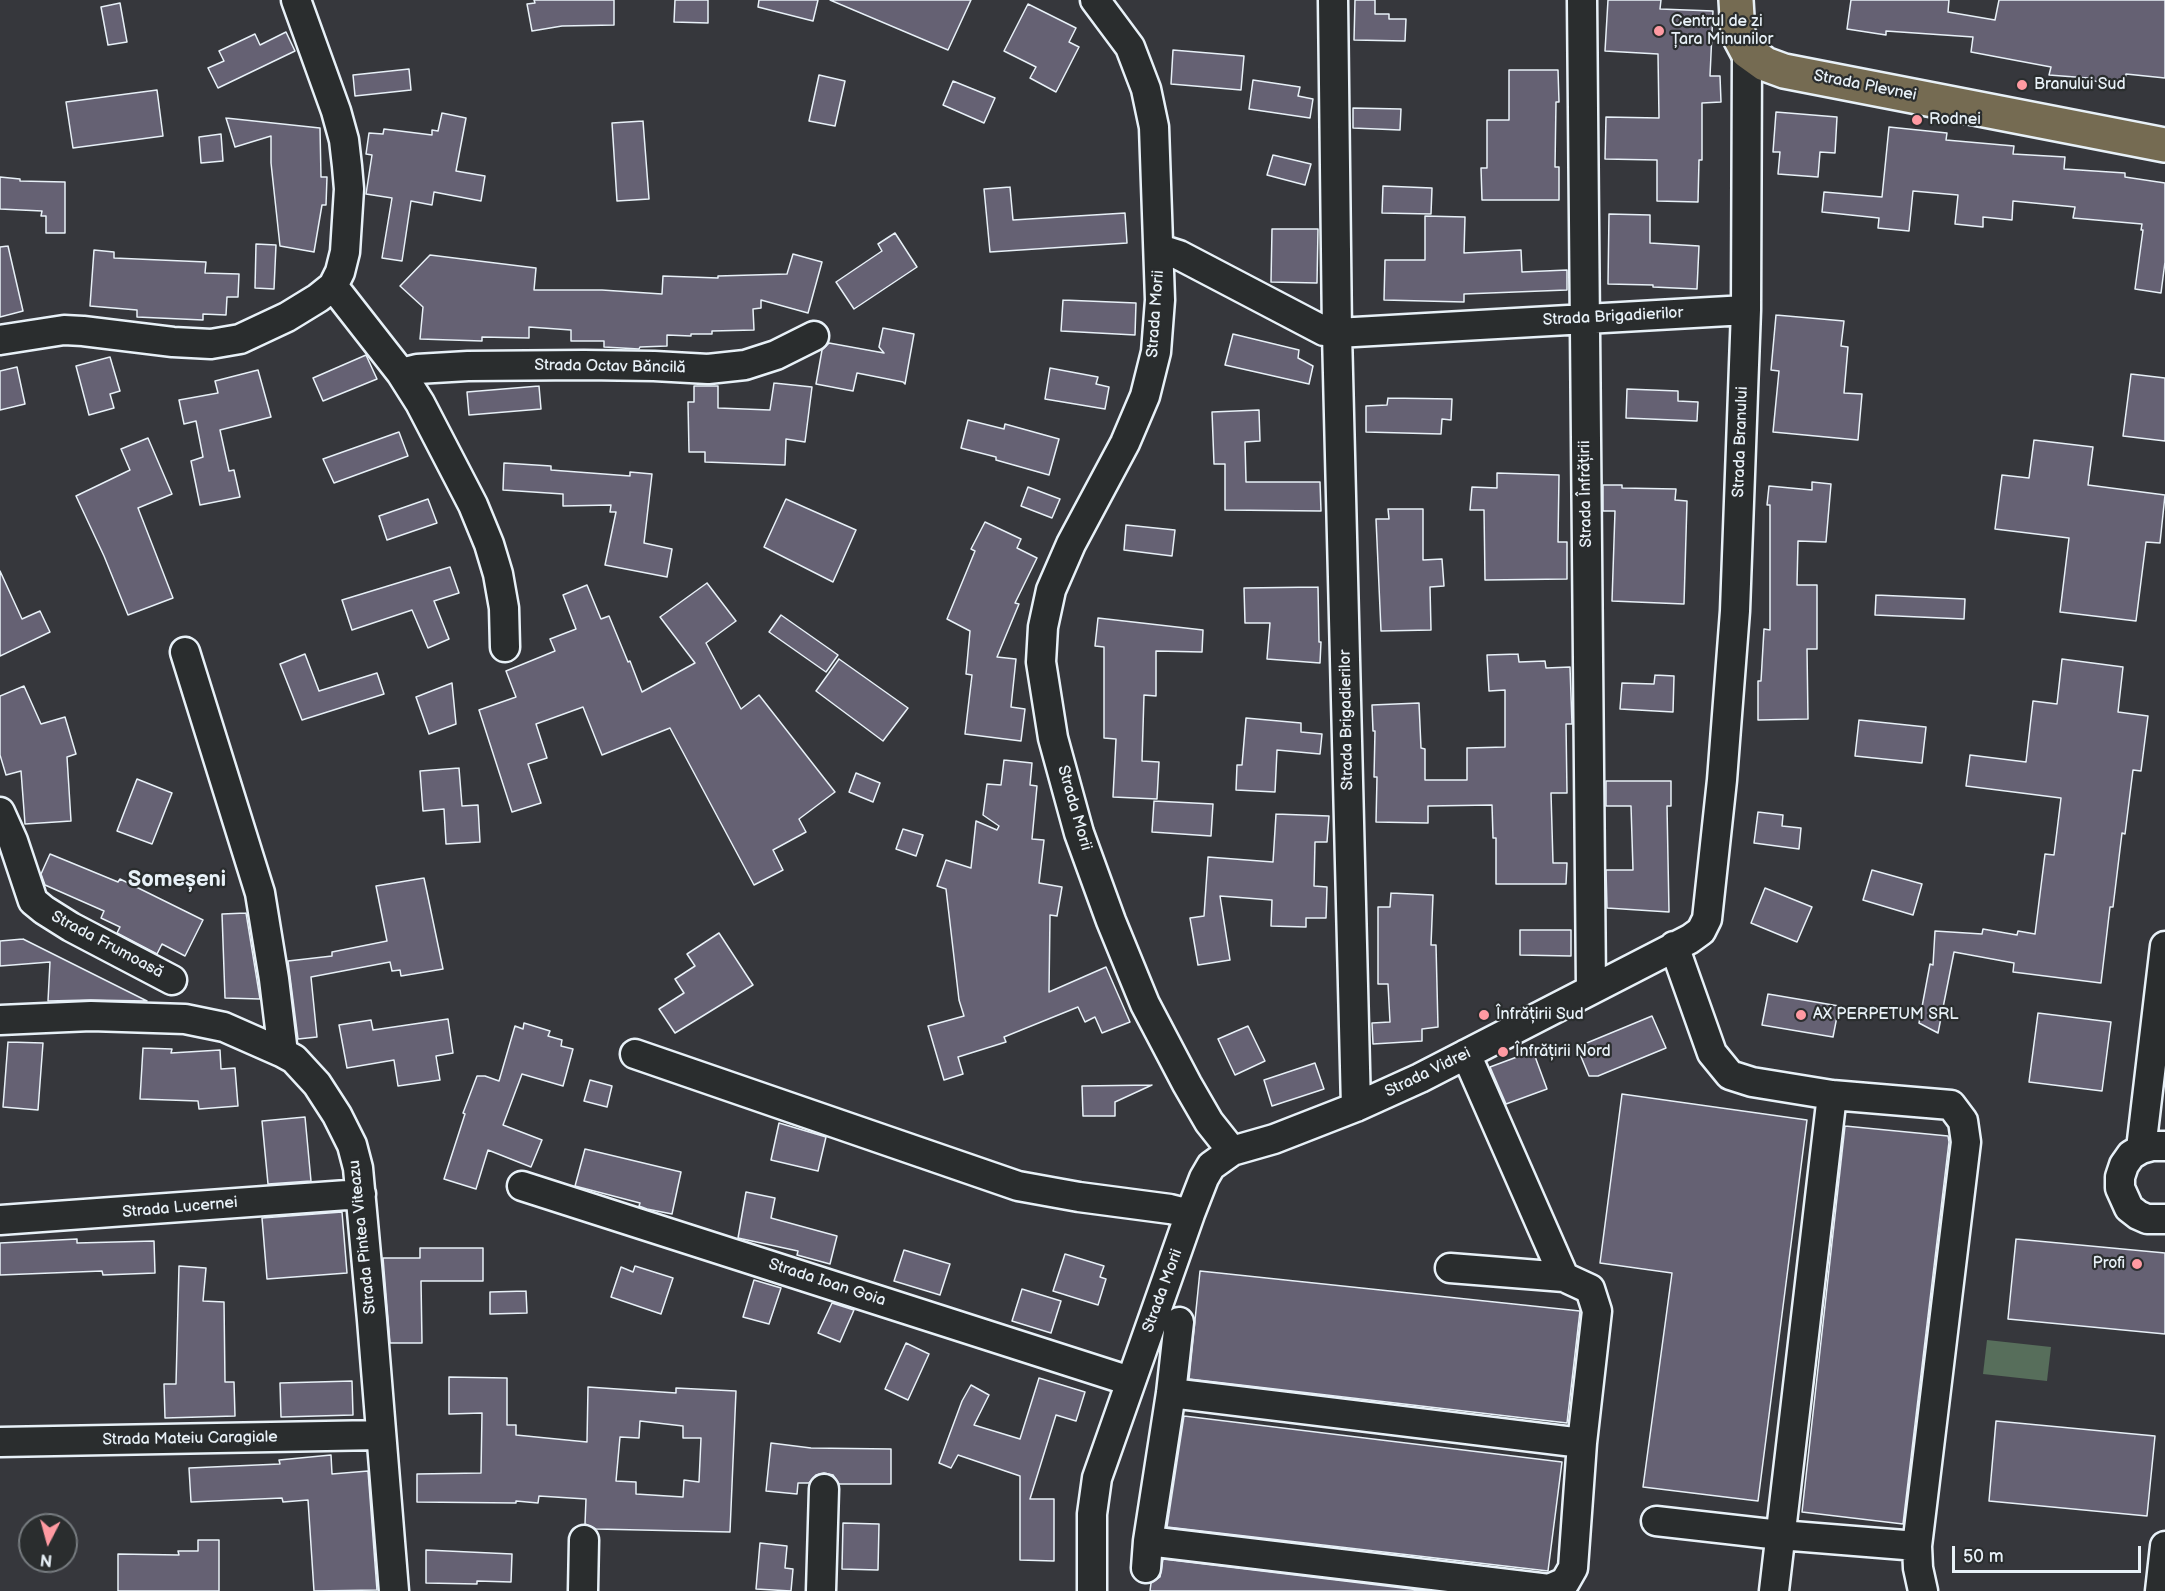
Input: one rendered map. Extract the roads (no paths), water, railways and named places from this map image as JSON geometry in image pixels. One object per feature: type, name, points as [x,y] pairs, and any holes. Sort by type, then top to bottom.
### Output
[{"type":"main road","name":"Strada Branului","points":[[1736,0],[1738,34],[1747,51]]},
{"type":"main road","name":"Strada Plevnei","points":[[1747,51],[1765,64],[1784,71],[2165,145]]},
{"type":"street","points":[[0,340],[64,330],[211,344],[240,339],[318,298],[333,286],[340,272],[345,252],[349,189],[344,140],[336,111],[296,0]]},
{"type":"street","name":"Strada Morii","points":[[1092,1591],[1092,1514],[1097,1478],[1204,1178],[1211,1166],[1233,1151],[1209,1122],[1187,1084],[1145,1004],[1111,921],[1079,833],[1053,738],[1041,662],[1043,627],[1051,590],[1071,544],[1125,443],[1145,396],[1156,352],[1160,300],[1160,249],[1154,126],[1146,89],[1130,46],[1095,0]]},
{"type":"street","name":"Strada Brigadierilor","points":[[1333,0],[1337,333],[1356,1107]]},
{"type":"street","name":"Strada Înfrățirii","points":[[1582,0],[1591,988]]},
{"type":"street","name":"Strada Branului","points":[[1712,886],[1736,611],[1746,310],[1747,51]]},
{"type":"street","name":"Strada Brigadierilor","points":[[1160,249],[1179,255],[1312,326],[1337,333],[1746,310]]},
{"type":"street","points":[[333,286],[401,373],[420,403],[468,495],[489,544],[498,574],[504,608],[505,647]]},
{"type":"street","name":"Strada Octav Băncilă","points":[[401,373],[417,369],[468,366],[584,365],[708,369],[745,365],[776,354],[814,336]]},
{"type":"street","points":[[185,652],[260,893],[283,1053]]},
{"type":"street","name":"Strada Frumoasă","points":[[0,812],[33,901],[71,927],[172,980]]},
{"type":"street","name":"Strada Vidrei","points":[[1233,1151],[1274,1139],[1356,1107],[1420,1078],[1674,946],[1701,931],[1707,919],[1712,886]]},
{"type":"street","points":[[1674,946],[1712,1053],[1730,1075],[1752,1082],[1832,1095],[1951,1105],[1964,1121],[1966,1142],[1917,1546],[1918,1568],[1923,1591]]},
{"type":"street","points":[[2165,946],[2153,1148],[2131,1155],[2120,1177],[2120,1188],[2129,1208],[2147,1219],[2165,1220]]},
{"type":"street","name":"Strada Pintea Viteazu","points":[[0,1020],[91,1016],[185,1019],[224,1027],[283,1053],[294,1059],[317,1084],[337,1115],[352,1145],[361,1194],[394,1591]]},
{"type":"street","points":[[635,1054],[1018,1186],[1060,1195],[1170,1209],[1190,1214]]},
{"type":"street","points":[[1466,1054],[1564,1277]]},
{"type":"street","points":[[1774,1591],[1832,1095]]},
{"type":"street","name":"Strada Ioan Goia","points":[[522,1186],[1131,1381]]},
{"type":"street","name":"Strada Lucernei","points":[[0,1220],[361,1194]]},
{"type":"street","points":[[1179,1322],[1147,1554],[1549,1589],[1565,1582],[1573,1568],[1582,1443],[1597,1311],[1590,1289],[1564,1277],[1450,1268]]},
{"type":"street","points":[[1171,1393],[1582,1443]]},
{"type":"street","name":"Strada Mateiu Caragiale","points":[[0,1442],[380,1436]]},
{"type":"street","points":[[821,1591],[824,1489]]},
{"type":"street","points":[[1656,1521],[1917,1546]]},
{"type":"street","points":[[583,1591],[584,1540]]},
{"type":"street","points":[[2160,1591],[2165,1546]]},
{"type":"place","name":"Centrul de zi Țara Minunilor","points":[[1659,31]]},
{"type":"place","name":"Branului Sud","points":[[2022,85]]},
{"type":"place","name":"Rodnei","points":[[1917,120]]},
{"type":"place","name":"Înfrățirii Sud","points":[[1484,1015]]},
{"type":"place","name":"AX PERPETUM SRL","points":[[1801,1015]]},
{"type":"place","name":"Înfrățirii Nord","points":[[1503,1052]]},
{"type":"place","name":"Profi","points":[[2137,1264]]},
{"type":"district","name":"Someșeni","points":[[177,880]]}]
